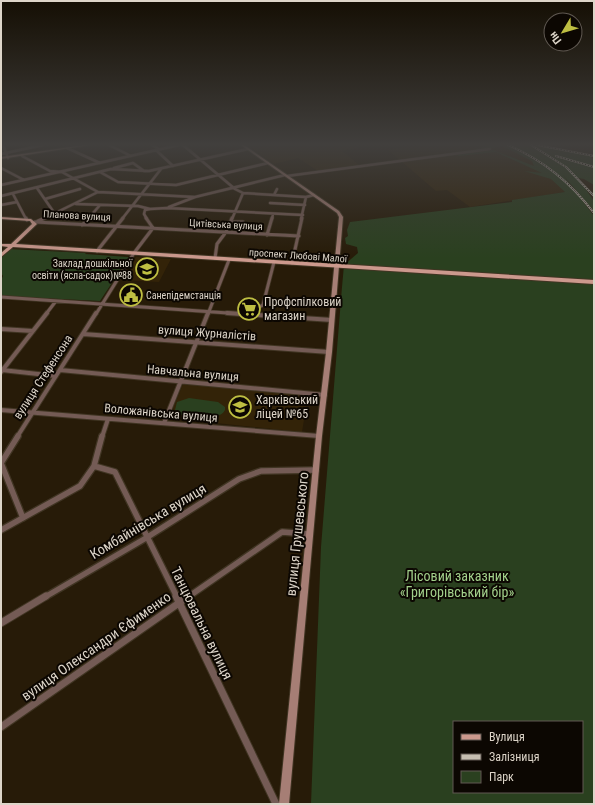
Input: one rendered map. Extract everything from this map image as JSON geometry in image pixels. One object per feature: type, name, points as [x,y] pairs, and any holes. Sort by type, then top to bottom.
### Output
[{"type":"main road","name":"Планова вулиця","points":[[1,218],[35,222]]},
{"type":"main road","points":[[1,256],[34,226],[35,222]]},
{"type":"main road","name":"проспект Любові Малої","points":[[1,245],[594,282]]},
{"type":"street","points":[[1,185],[12,183]]},
{"type":"street","points":[[1,196],[63,183]]},
{"type":"street","points":[[80,183],[98,192],[195,197]]},
{"type":"street","points":[[126,183],[176,185],[186,183]]},
{"type":"street","points":[[228,183],[243,193],[306,197],[314,195]]},
{"type":"street","points":[[167,208],[195,197],[256,183]]},
{"type":"street","points":[[297,183],[314,195]]},
{"type":"street","points":[[97,251],[148,184]]},
{"type":"street","points":[[37,188],[55,214]]},
{"type":"street","points":[[45,199],[80,189]]},
{"type":"street","points":[[274,195],[277,189]]},
{"type":"street","points":[[35,222],[76,204],[98,192]]},
{"type":"street","points":[[215,258],[217,244],[226,232],[243,193]]},
{"type":"street","points":[[13,194],[27,220]]},
{"type":"street","name":"вулиця Грушевського","points":[[284,804],[309,534],[319,436],[325,395],[341,217],[338,212],[314,195]]},
{"type":"street","points":[[292,263],[299,236],[306,197]]},
{"type":"street","points":[[1,205],[17,202]]},
{"type":"street","points":[[270,203],[305,205]]},
{"type":"street","points":[[76,204],[132,206],[150,209],[167,208],[303,215]]},
{"type":"street","points":[[82,225],[100,205]]},
{"type":"street","points":[[150,209],[145,210],[144,214],[153,228]]},
{"type":"street","points":[[267,234],[273,214]]},
{"type":"street","name":"Планова вулиця","points":[[35,222],[153,228]]},
{"type":"street","points":[[230,222],[243,222]]},
{"type":"street","name":"Цитівська вулиця","points":[[153,228],[299,236]]},
{"type":"street","name":"вулиця Стефенсона","points":[[23,518],[1,463],[134,253],[153,228]]},
{"type":"street","points":[[164,423],[194,343],[229,260]]},
{"type":"street","points":[[253,315],[255,309],[263,305],[274,262]]},
{"type":"street","points":[[1,297],[332,320]]},
{"type":"street","points":[[3,368],[56,301]]},
{"type":"street","points":[[1,329],[33,331]]},
{"type":"street","name":"вулиця Журналістів","points":[[83,334],[329,352]]},
{"type":"street","points":[[3,368],[56,376]]},
{"type":"street","name":"Навчальна вулиця","points":[[60,370],[325,395]]},
{"type":"street","name":"Воложанівська вулиця","points":[[1,410],[319,436]]},
{"type":"street","points":[[1,530],[80,486],[94,466],[99,445],[108,419]]},
{"type":"street","name":"Танцювальна вулиця","points":[[94,466],[114,472],[180,603],[276,804]]},
{"type":"street","name":"Комбайнівська вулиця","points":[[1,623],[146,538],[239,479],[261,471],[316,470]]},
{"type":"street","name":"вулиця Олександри Єфименко","points":[[1,727],[282,532],[309,534]]},
{"type":"shaded area","points":[[426,183],[557,183],[565,192],[470,207],[447,190],[436,191]]},
{"type":"shaded area","name":"Заклад дошкільної освіти (ясла-садок)№88","points":[[136,257],[171,259],[159,282],[122,280]]},
{"type":"shaded area","name":"Харківський ліцей №65","points":[[183,384],[308,396],[302,432],[169,418]]},
{"type":"green space","name":"Лісовий заказник «Григорівський бір»","points":[[555,183],[569,183],[594,216],[594,804],[311,804],[321,547],[342,287],[344,265],[358,253],[357,247],[346,244],[345,238],[348,236],[347,230],[350,222],[512,202],[512,200],[565,192]]},
{"type":"green space","name":"Лісовий заказник «Григорівський бір»","points":[[570,183],[581,183],[594,201],[594,211]]},
{"type":"green space","points":[[9,249],[129,257],[100,301],[1,296],[1,280],[3,276],[1,273],[1,257]]},
{"type":"green space","points":[[189,398],[218,402],[225,407],[225,410],[222,414],[210,418],[196,418],[179,414],[175,410],[177,402]]},
{"type":"railway","points":[[567,183],[594,213]]},
{"type":"railway","points":[[581,183],[594,196]]},
{"type":"place","name":"Заклад дошкільної освіти (ясла-садок)№88","points":[[147,269]]},
{"type":"place","name":"Санепідемстанція","points":[[131,295]]},
{"type":"place","name":"Профспілковий магазин","points":[[249,309]]},
{"type":"place","name":"Харківський ліцей №65","points":[[240,407]]}]
